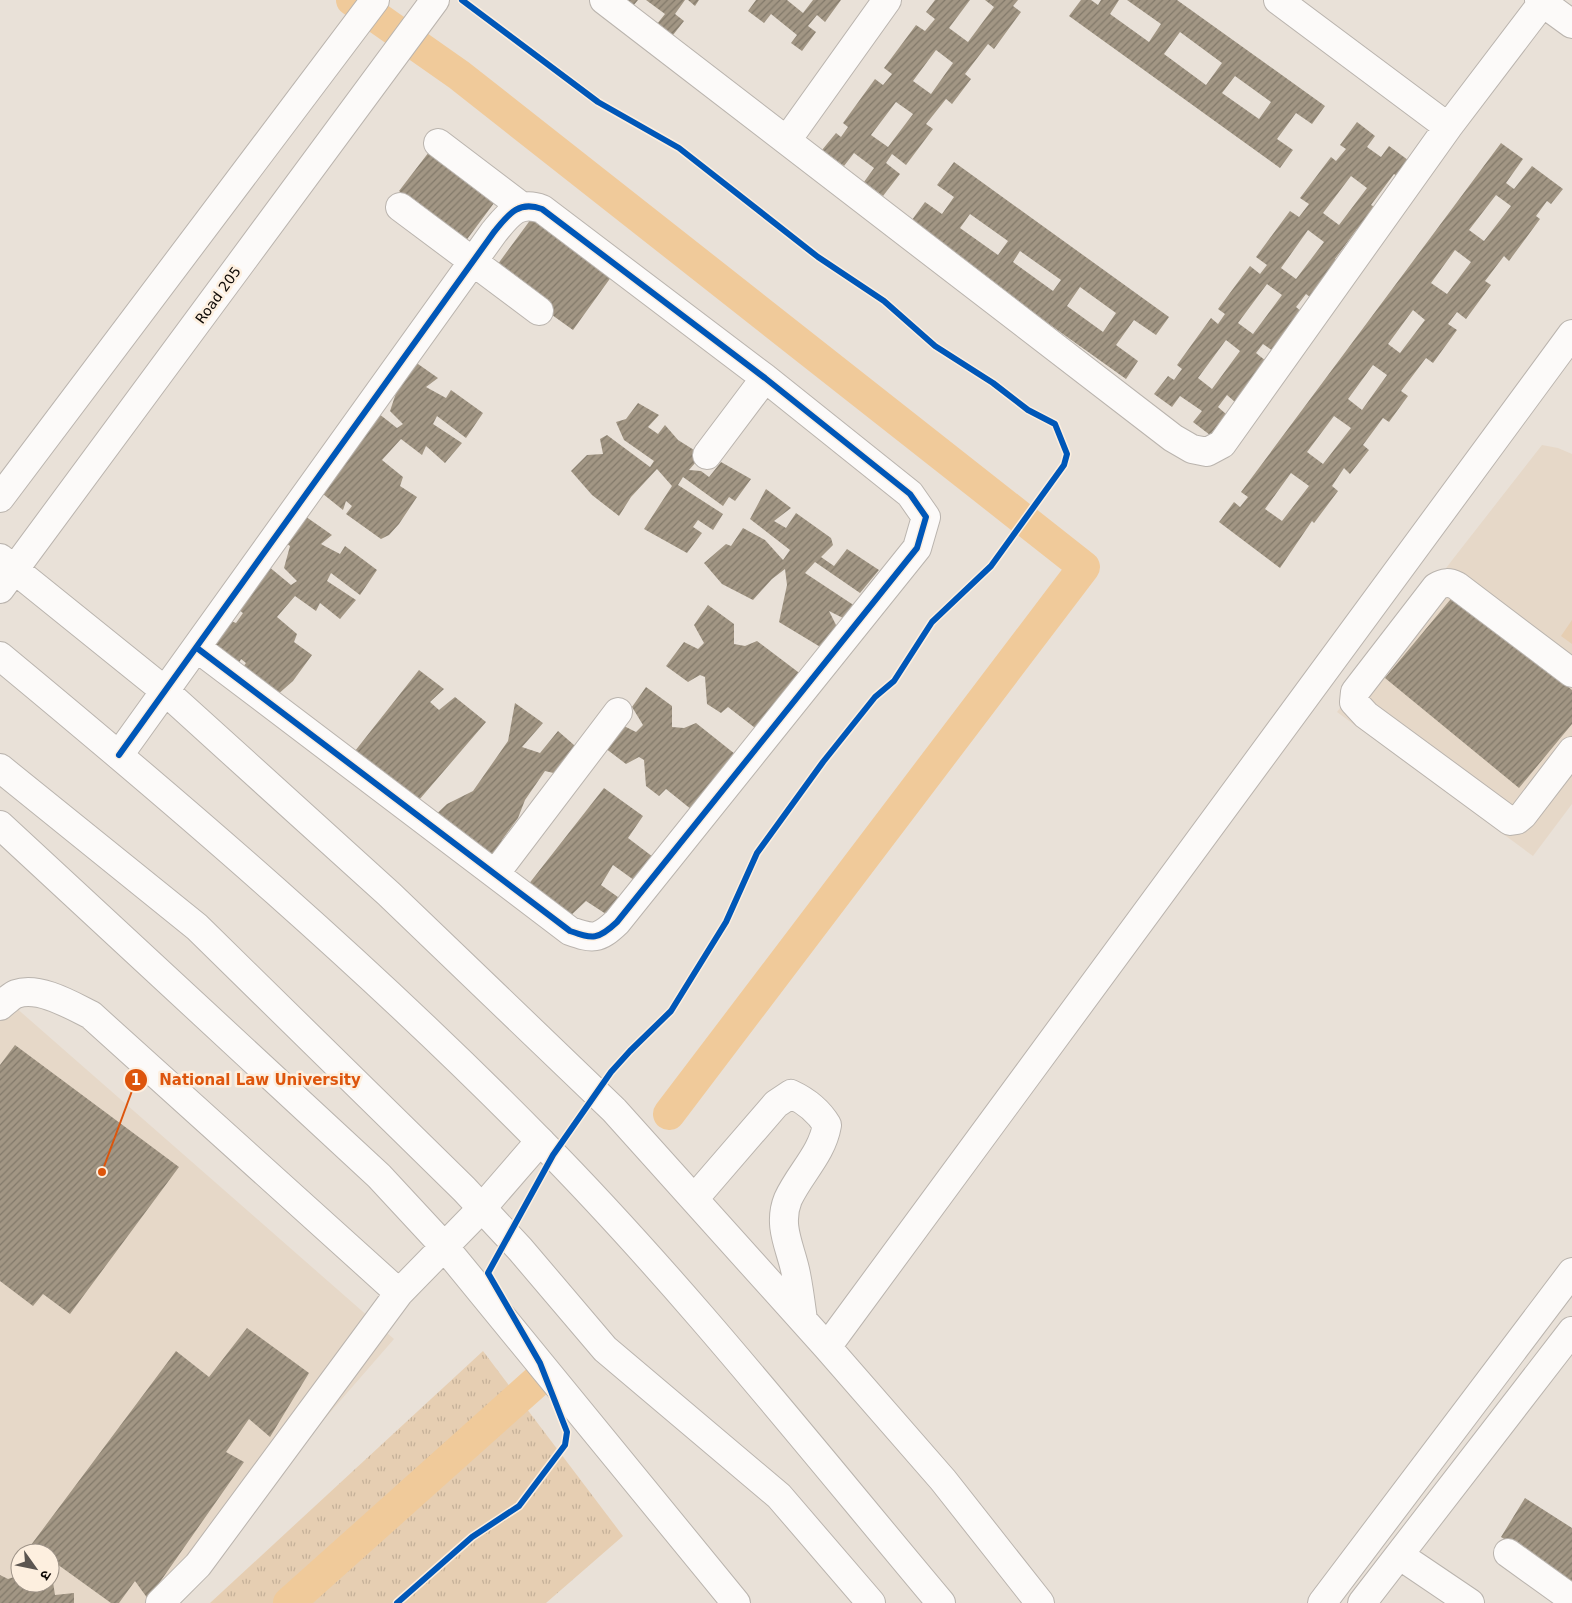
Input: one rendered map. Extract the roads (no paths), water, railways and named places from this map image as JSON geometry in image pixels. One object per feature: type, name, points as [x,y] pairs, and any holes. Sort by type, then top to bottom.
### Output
[{"type":"street","points":[[0,498],[375,0]]},
{"type":"street","points":[[604,0],[1173,438],[1192,449],[1207,452],[1222,444],[1448,127],[1541,1],[1572,24]]},
{"type":"street","points":[[788,140],[887,0]]},
{"type":"street","points":[[1278,0],[1448,127]]},
{"type":"street","name":"Road 205","points":[[5,572],[433,3]]},
{"type":"street","points":[[438,143],[522,206]]},
{"type":"street","points":[[120,755],[164,690],[197,648],[472,262],[511,212],[522,206],[533,206],[542,210],[765,378],[910,494],[926,517],[916,548],[617,922],[605,934],[591,938],[570,931],[197,648]]},
{"type":"street","points":[[400,207],[539,311]]},
{"type":"street","points":[[827,1347],[1572,334]]},
{"type":"street","points":[[707,456],[765,378]]},
{"type":"street","points":[[5,572],[164,690],[388,894],[614,1110],[803,1320],[943,1480],[1040,1603]]},
{"type":"street","points":[[1572,673],[1457,586],[1450,582],[1442,583],[1436,587],[1355,692],[1354,702],[1366,715],[1510,821],[1517,820],[1523,815],[1572,751]]},
{"type":"street","points":[[0,656],[120,755],[327,936],[540,1141],[646,1255],[940,1603]]},
{"type":"street","points":[[495,874],[618,712]]},
{"type":"street","points":[[0,768],[197,927],[482,1208],[520,1249],[605,1349],[779,1496],[871,1603]]},
{"type":"street","points":[[0,825],[379,1176],[444,1245],[736,1603]]},
{"type":"street","points":[[0,1006],[16,994],[41,993],[67,1002],[91,1016],[399,1293]]},
{"type":"street","points":[[694,1199],[776,1104],[783,1099],[791,1094],[804,1100],[821,1115],[827,1125],[825,1141],[788,1200],[783,1221],[786,1245],[796,1273],[803,1320]]},
{"type":"street","points":[[160,1603],[198,1565],[399,1293],[482,1208],[540,1141]]},
{"type":"street","points":[[1322,1603],[1572,1272]]},
{"type":"street","points":[[1362,1603],[1572,1331]]},
{"type":"street","points":[[1508,1553],[1572,1599]]},
{"type":"street","points":[[1399,1555],[1470,1603]]},
{"type":"waterway","points":[[352,0],[459,75],[1084,567],[669,1114]]},
{"type":"waterway","points":[[289,1603],[536,1382]]},
{"type":"place","name":"National Law University","points":[[102,1172]]}]
